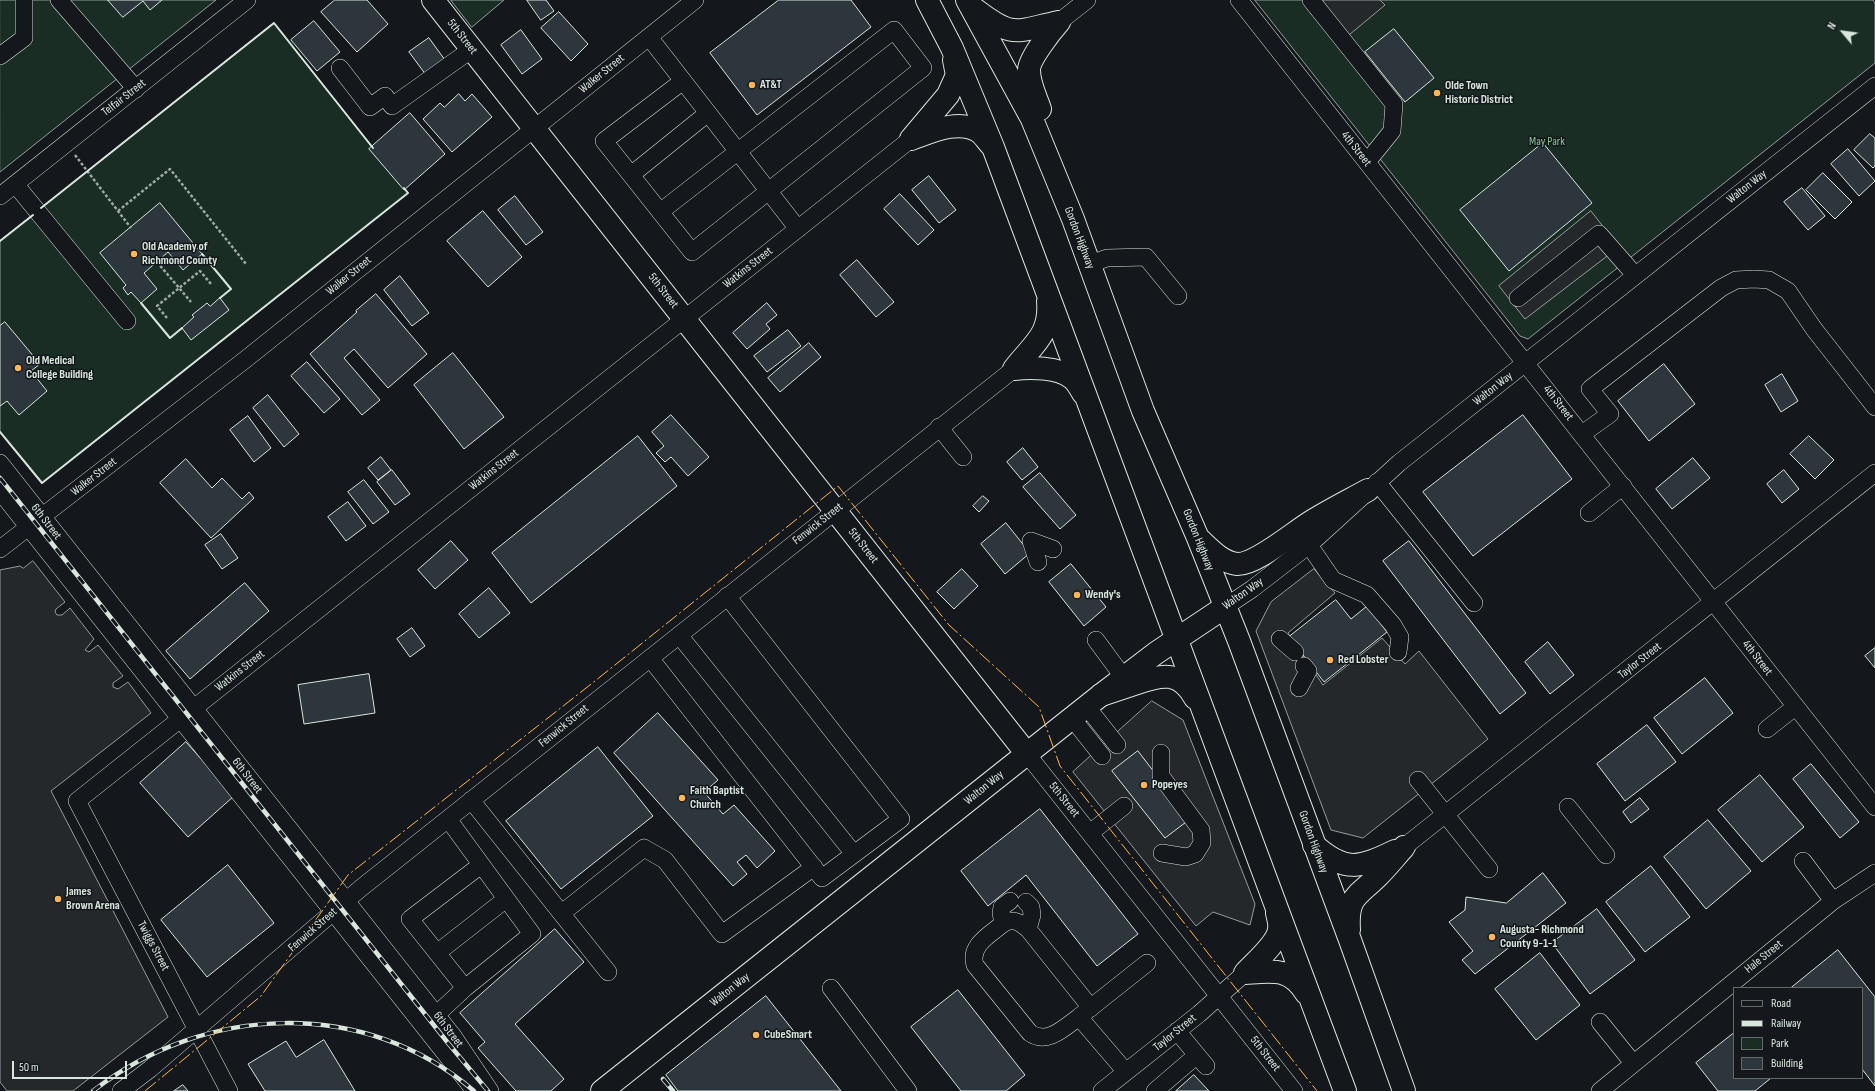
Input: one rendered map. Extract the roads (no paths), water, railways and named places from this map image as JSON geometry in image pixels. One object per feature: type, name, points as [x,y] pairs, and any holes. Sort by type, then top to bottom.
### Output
[{"type":"main road","name":"5th Street","points":[[433,0],[1027,754]]},
{"type":"main road","points":[[927,0],[952,48],[993,147],[1346,1091]]},
{"type":"main road","points":[[969,3],[997,25],[1012,31],[1059,22]]},
{"type":"main road","name":"Gordon Highway","points":[[969,3],[1032,119],[1075,226],[1143,411],[1198,538],[1239,641],[1350,940],[1404,1091]]},
{"type":"main road","points":[[1059,22],[1046,37],[1028,68],[1030,82],[1062,167],[1075,226]]},
{"type":"main road","points":[[911,139],[948,95],[954,84],[957,76],[952,48]]},
{"type":"main road","points":[[911,139],[938,130],[958,126],[979,132],[993,147]]},
{"type":"main road","points":[[1014,370],[1042,335],[1047,326],[1049,316],[1047,291]]},
{"type":"main road","points":[[1014,370],[1030,367],[1064,374],[1072,378],[1088,400]]},
{"type":"main road","points":[[1198,538],[1219,557],[1237,564],[1247,563],[1262,555],[1308,523],[1372,486]]},
{"type":"main road","name":"Walton Way","points":[[602,1091],[1124,678],[1177,639],[1225,607]]},
{"type":"main road","points":[[1087,707],[1156,676],[1175,677],[1189,687],[1205,714]]},
{"type":"main road","points":[[1314,844],[1331,859],[1355,866],[1369,864],[1404,847]]},
{"type":"main road","points":[[1350,940],[1348,916],[1351,904],[1357,894],[1378,876],[1404,847]]},
{"type":"main road","points":[[1245,973],[1273,942],[1278,934],[1279,927],[1275,900]]},
{"type":"main road","points":[[1245,973],[1271,971],[1285,973],[1299,982],[1313,1004]]},
{"type":"street","points":[[0,56],[24,38],[24,0]]},
{"type":"street","points":[[59,0],[136,89]]},
{"type":"street","name":"Telfair Street","points":[[0,196],[247,0]]},
{"type":"street","name":"Walker Street","points":[[0,549],[246,359],[694,0]]},
{"type":"street","points":[[1059,22],[1087,0]]},
{"type":"street","name":"4th Street","points":[[1239,0],[1875,807]]},
{"type":"street","points":[[1311,0],[1394,104],[1392,131],[1367,162]]},
{"type":"street","points":[[660,212],[894,30],[923,68],[692,252],[660,212],[631,174],[604,141],[683,81]]},
{"type":"street","points":[[649,37],[798,229]]},
{"type":"street","points":[[340,68],[370,107],[385,96],[392,106],[472,49]]},
{"type":"street","name":"Walton Way","points":[[1225,607],[1252,589],[1309,545],[1372,486],[1635,275],[1875,86]]},
{"type":"street","points":[[631,174],[708,113]]},
{"type":"street","name":"Watkins Street","points":[[77,801],[181,720],[911,139]]},
{"type":"street","points":[[15,184],[127,321]]},
{"type":"street","points":[[1518,298],[1600,234],[1635,275]]},
{"type":"street","points":[[1090,264],[1100,259],[1146,257],[1178,296]]},
{"type":"street","points":[[1582,434],[1610,414],[1590,389],[1721,288],[1736,280],[1769,280],[1788,291],[1814,329],[1875,407]]},
{"type":"street","name":"Fenwick Street","points":[[121,1091],[197,1029],[346,902],[471,800],[939,427],[1014,370]]},
{"type":"street","points":[[939,427],[963,457]]},
{"type":"street","name":"6th Street","points":[[0,463],[453,1036],[490,1091]]},
{"type":"street","name":"Taylor Street","points":[[1404,847],[1875,473]]},
{"type":"street","points":[[1372,486],[1474,603]]},
{"type":"street","points":[[1589,513],[1623,486]]},
{"type":"street","name":"6th Street","points":[[0,491],[475,1091]]},
{"type":"street","points":[[1038,562],[1031,541],[1053,549]]},
{"type":"street","points":[[1309,545],[1333,580],[1368,595],[1394,625],[1400,637],[1398,652]]},
{"type":"street","points":[[650,658],[822,878],[901,819],[727,596]]},
{"type":"street","points":[[679,634],[854,854]]},
{"type":"street","points":[[1280,639],[1300,659],[1308,672],[1299,688]]},
{"type":"street","points":[[1096,640],[1124,678]]},
{"type":"street","points":[[1087,707],[1117,745]]},
{"type":"street","points":[[1087,707],[1102,756]]},
{"type":"street","points":[[1767,729],[1795,707]]},
{"type":"street","points":[[1161,753],[1161,776],[1201,830],[1202,843],[1195,854],[1186,857],[1162,853]]},
{"type":"street","name":"5th Street","points":[[1027,754],[1294,1091]]},
{"type":"street","points":[[1418,780],[1490,869]]},
{"type":"street","points":[[471,800],[608,972]]},
{"type":"street","name":"Twiggs Street","points":[[77,801],[229,1091]]},
{"type":"street","points":[[1090,833],[1124,806]]},
{"type":"street","points":[[1568,807],[1606,855]]},
{"type":"street","points":[[436,1015],[464,988],[532,934],[448,819]]},
{"type":"street","points":[[562,913],[644,848],[666,860],[722,934],[814,867]]},
{"type":"street","points":[[1803,861],[1833,900]]},
{"type":"street","points":[[464,988],[410,919],[481,865]]},
{"type":"street","name":"Hale Street","points":[[1600,1091],[1833,900],[1875,873]]},
{"type":"street","points":[[437,953],[506,899]]},
{"type":"street","points":[[1003,924],[1001,913],[1002,906],[1018,901],[1031,907],[1032,915],[1028,929]]},
{"type":"street","points":[[1126,1072],[1085,1012],[1028,929],[1012,920],[1003,924],[978,945],[974,955],[975,965],[1025,1027],[1037,1038],[1043,1038],[1056,1034],[1085,1012],[1147,964]]},
{"type":"street","name":"Taylor Street","points":[[1102,1091],[1176,1032],[1245,973]]},
{"type":"street","points":[[831,988],[908,1091]]},
{"type":"street","points":[[1600,1022],[1633,1063]]},
{"type":"street","points":[[1155,1091],[1201,1060],[1176,1032]]},
{"type":"railway","points":[[0,478],[448,1043],[488,1091]]},
{"type":"railway","points":[[93,1091],[137,1062],[184,1041],[234,1028],[284,1023],[335,1027],[384,1039],[431,1060],[474,1091]]},
{"type":"railway","points":[[663,1079],[673,1091]]},
{"type":"place","name":"AT&T","points":[[752,85]]},
{"type":"place","name":"Olde Town Historic District","points":[[1437,93]]},
{"type":"place","name":"Old Academy of Richmond County","points":[[134,254]]},
{"type":"place","name":"Old Medical College Building","points":[[18,368]]},
{"type":"place","name":"Wendy's","points":[[1077,595]]},
{"type":"place","name":"Red Lobster","points":[[1330,660]]},
{"type":"place","name":"Popeyes","points":[[1144,785]]},
{"type":"place","name":"Faith Baptist Church","points":[[682,798]]},
{"type":"place","name":"James Brown Arena","points":[[58,899]]},
{"type":"place","name":"Augusta- Richmond County 9-1-1","points":[[1492,937]]},
{"type":"place","name":"CubeSmart","points":[[756,1035]]},
{"type":"park label","name":"May Park","points":[[1547,142]]}]
